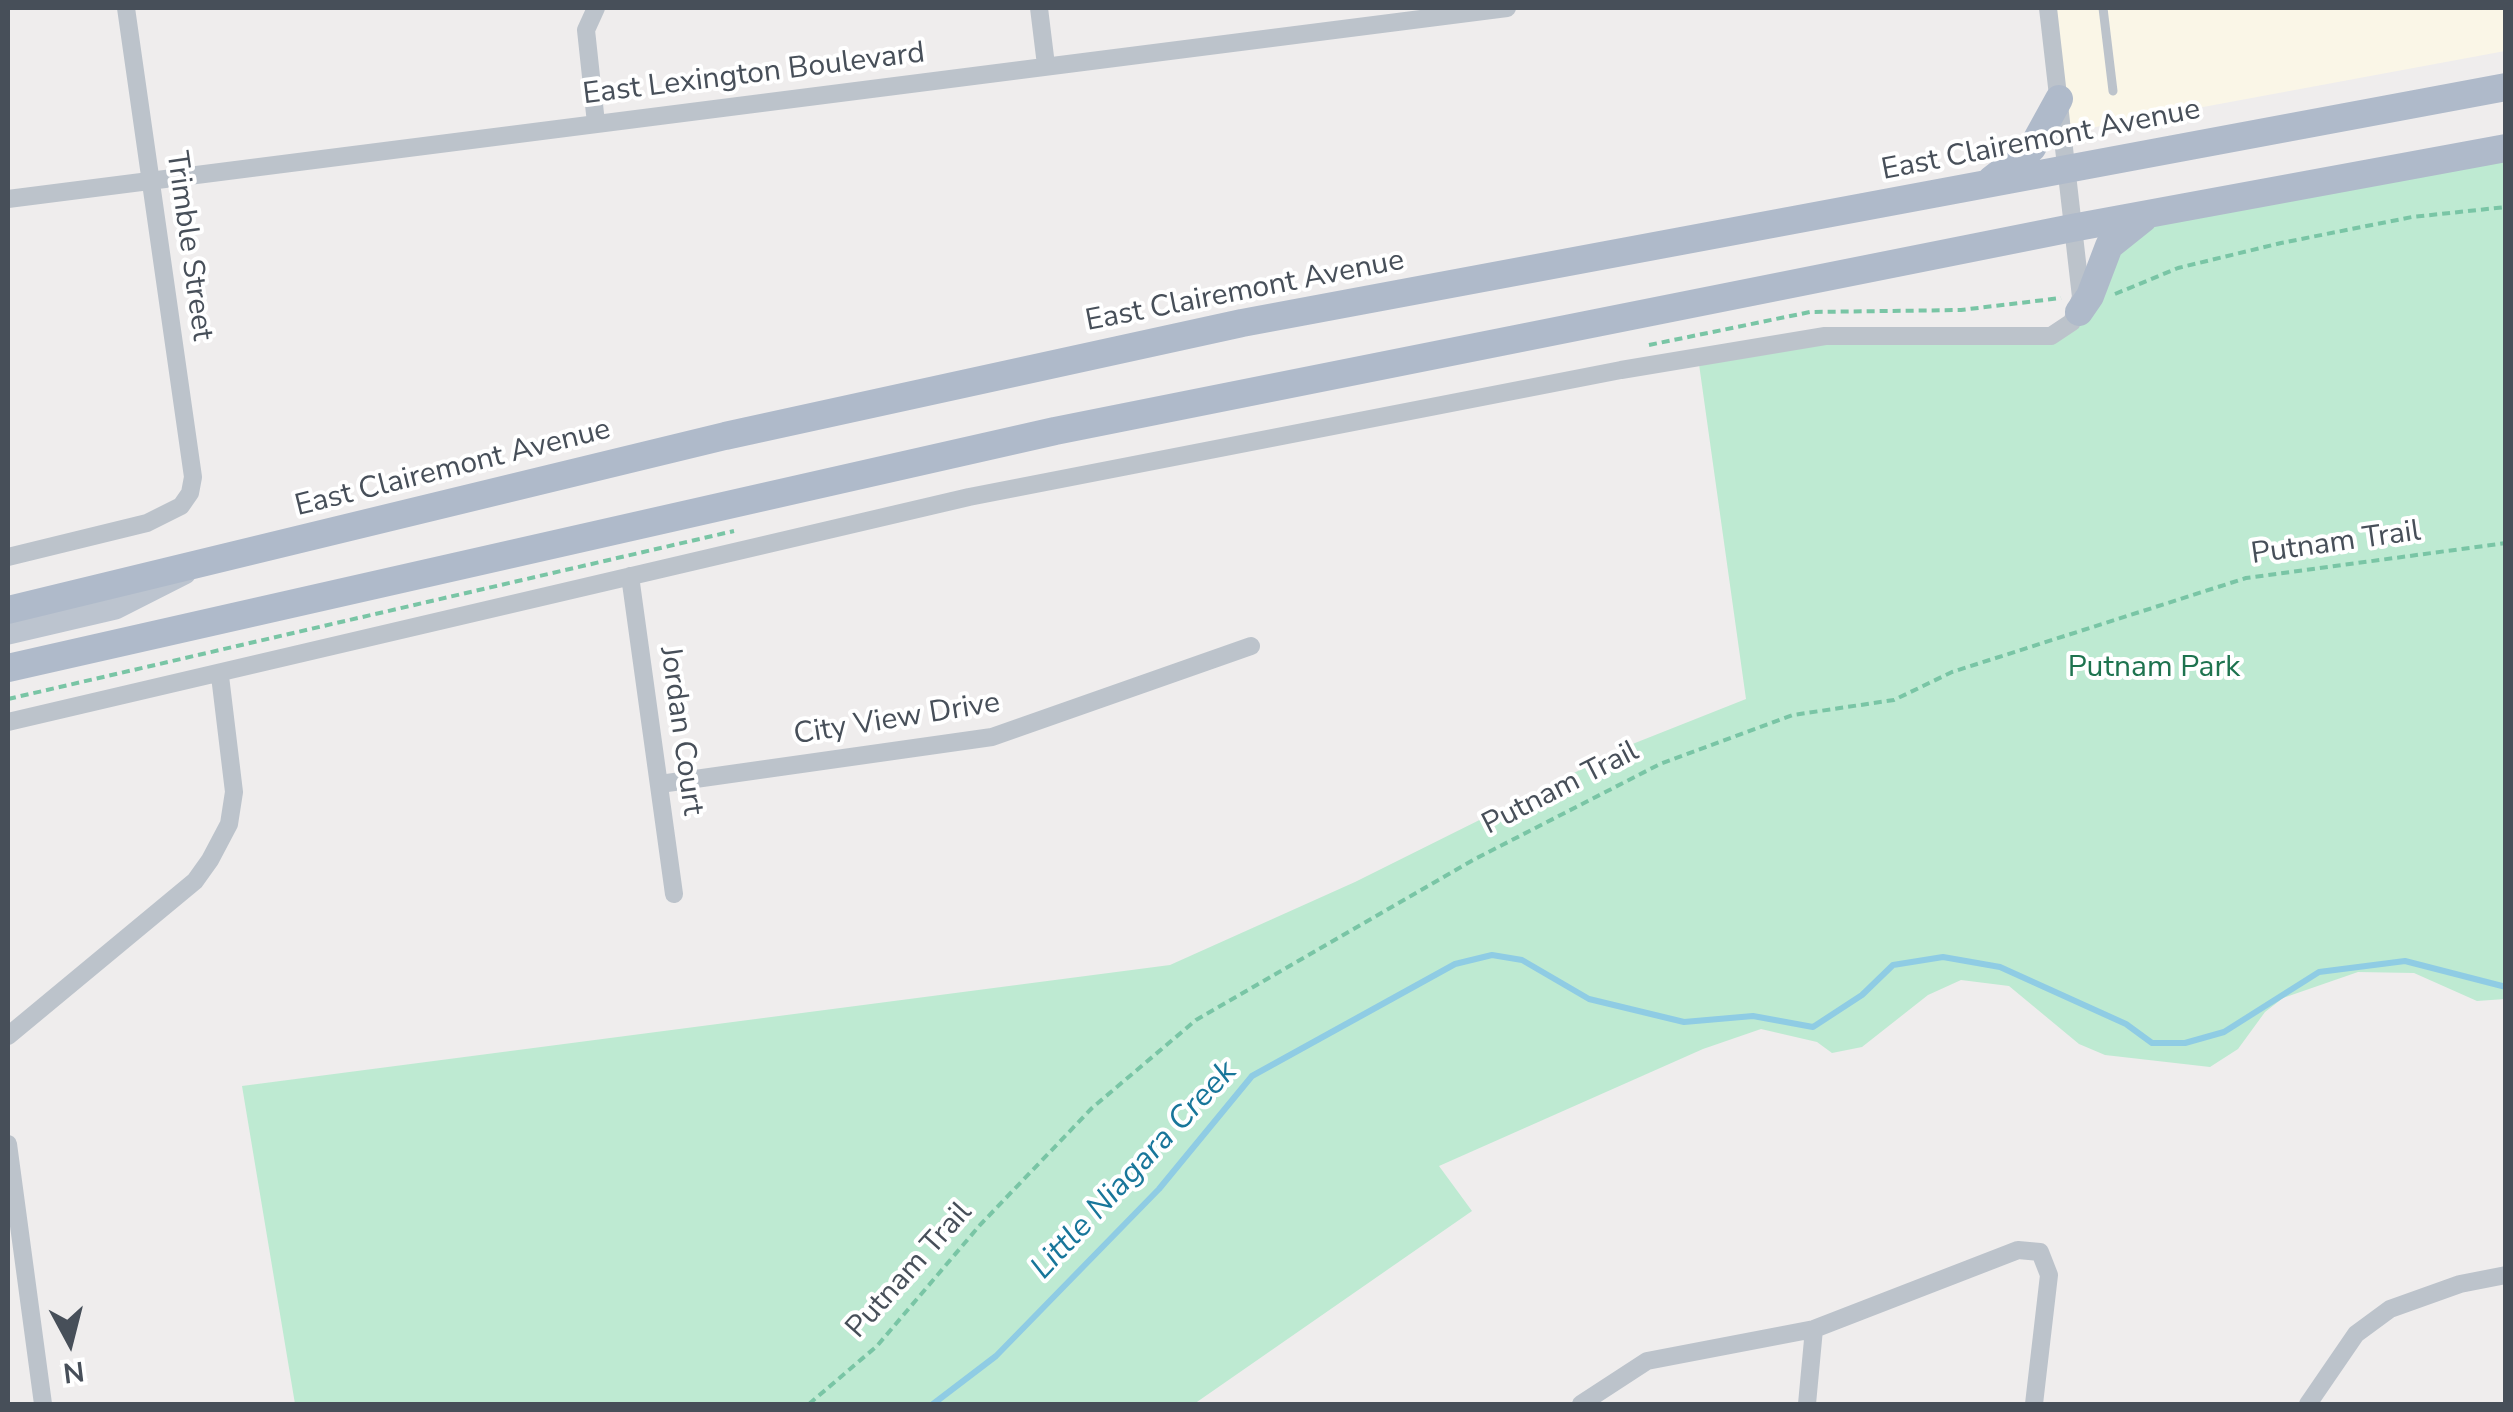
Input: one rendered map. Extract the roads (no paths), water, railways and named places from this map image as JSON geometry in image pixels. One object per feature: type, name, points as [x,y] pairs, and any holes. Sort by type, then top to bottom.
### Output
[{"type":"main road","name":"East Clairemont Avenue","points":[[8,610],[725,436],[1223,327],[2501,85]]},
{"type":"main road","points":[[1984,185],[2032,148],[2059,99]]},
{"type":"main road","points":[[8,668],[1055,431],[2072,228],[2506,148]]},
{"type":"main road","points":[[2078,312],[2090,296],[2109,246],[2150,214]]},
{"type":"street","points":[[596,8],[586,30],[596,123]]},
{"type":"street","points":[[1039,8],[1046,65]]},
{"type":"street","name":"East Lexington Boulevard","points":[[8,199],[1508,8]]},
{"type":"street","points":[[8,722],[220,676],[630,576],[1079,474],[1620,370],[1825,336],[2038,338],[2063,330],[2078,312],[2081,297],[2048,8]]},
{"type":"street","name":"Trimble Street","points":[[8,558],[147,523],[181,506],[190,493],[192,478],[151,182],[134,12]]},
{"type":"street","points":[[8,632],[128,602],[192,566]]},
{"type":"street","name":"Jordan Court","points":[[630,576],[674,894]]},
{"type":"street","name":"City View Drive","points":[[660,784],[992,737],[1252,646]]},
{"type":"street","points":[[8,1036],[195,881],[210,860],[229,824],[234,792],[220,676]]},
{"type":"street","points":[[8,1144],[43,1404]]},
{"type":"street","points":[[1581,1404],[1647,1362],[1814,1329],[2018,1250],[2040,1252],[2048,1275],[2034,1404]]},
{"type":"street","points":[[2315,1399],[2356,1334],[2390,1309],[2460,1284],[2506,1275]]},
{"type":"street","points":[[1807,1404],[1814,1329]]},
{"type":"lane","points":[[2102,8],[2113,91]]},
{"type":"waterway","name":"Little Niagara Creek","points":[[933,1404],[996,1356],[1159,1189],[1252,1076],[1455,964],[1492,955],[1522,960],[1589,999],[1684,1022],[1753,1016],[1813,1027],[1862,995],[1893,965],[1943,957],[2000,967],[2126,1024],[2152,1043],[2185,1043],[2224,1032],[2319,972],[2405,961],[2506,987]]},
{"type":"park label","name":"Putnam Park","points":[[2154,669]]}]
